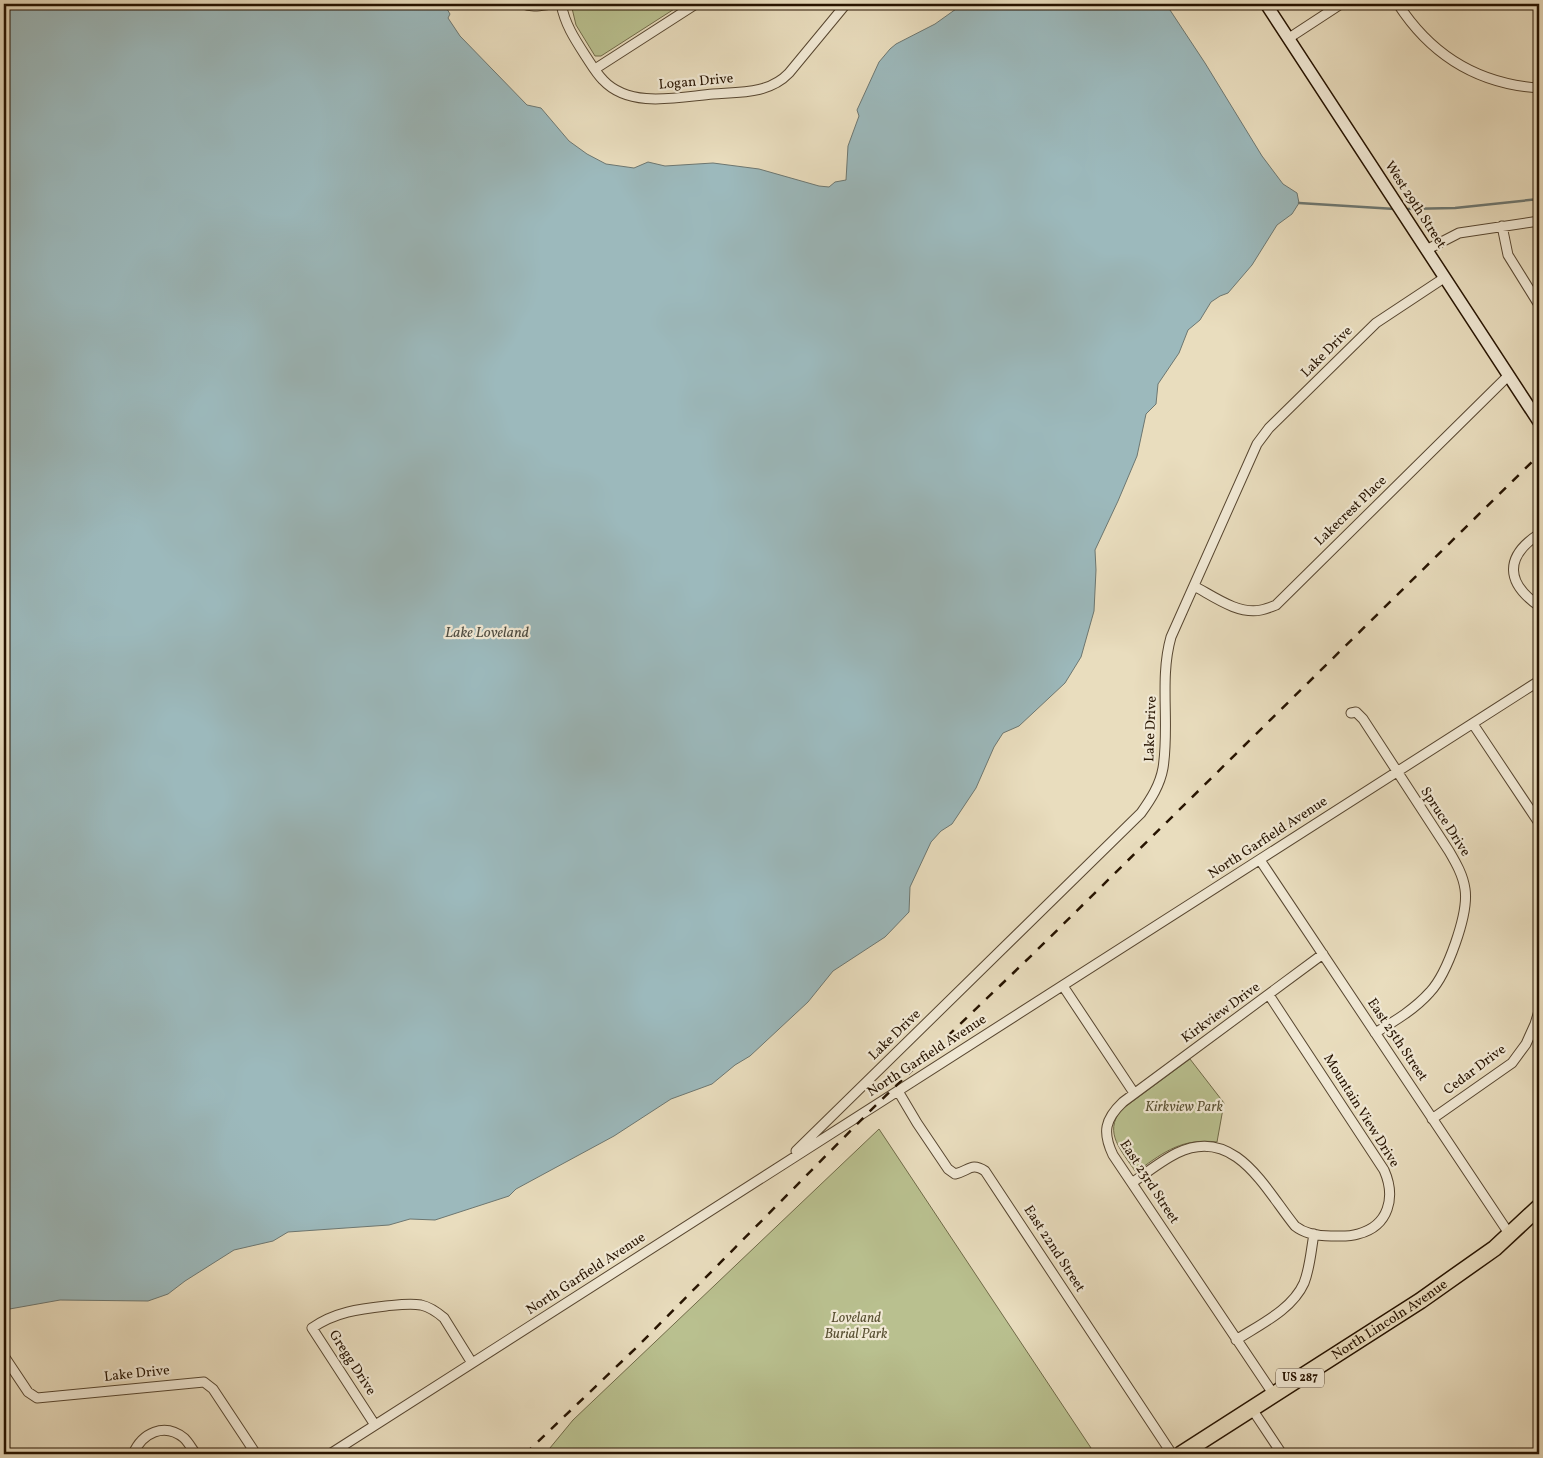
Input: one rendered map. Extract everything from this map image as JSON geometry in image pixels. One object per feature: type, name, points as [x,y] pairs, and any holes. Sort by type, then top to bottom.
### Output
[{"type":"highway","name":"North Lincoln Avenue","points":[[1181,1454],[1420,1301],[1495,1248],[1539,1207]]},
{"type":"main road","name":"West 29th Street","points":[[1266,4],[1539,422]]},
{"type":"street","points":[[523,4],[527,6],[540,6],[552,4]]},
{"type":"street","name":"Logan Drive","points":[[561,4],[570,31],[595,70],[609,86],[644,100],[755,91],[768,86],[786,76],[846,4]]},
{"type":"street","points":[[595,70],[696,4]]},
{"type":"street","points":[[1289,38],[1341,4]]},
{"type":"street","points":[[1398,4],[1419,33],[1430,44],[1457,63],[1482,76],[1500,82],[1514,86],[1539,88]]},
{"type":"street","points":[[1426,250],[1458,232],[1539,221]]},
{"type":"street","points":[[1502,226],[1508,255],[1539,305]]},
{"type":"street","name":"Lake Drive","points":[[786,1162],[1126,829],[1148,803],[1158,785],[1163,769],[1166,666],[1169,645],[1176,624],[1249,459],[1261,438],[1376,323],[1444,278]]},
{"type":"street","name":"Lakecrest Place","points":[[1194,586],[1242,609],[1262,610],[1276,604],[1508,376]]},
{"type":"street","points":[[1539,534],[1525,545],[1514,565],[1514,576],[1518,588],[1525,596],[1539,606]]},
{"type":"street","name":"North Garfield Avenue","points":[[330,1454],[1539,682]]},
{"type":"street","name":"Spruce Drive","points":[[1351,713],[1356,712],[1363,719],[1458,866],[1464,882],[1466,898],[1450,958],[1437,984],[1408,1011],[1376,1033]]},
{"type":"street","points":[[1473,724],[1539,823]]},
{"type":"street","name":"East 25th Street","points":[[1260,860],[1510,1235]]},
{"type":"street","name":"Kirkview Drive","points":[[1134,1093],[1323,954]]},
{"type":"street","points":[[1063,986],[1134,1093]]},
{"type":"street","name":"Mountain View Drive","points":[[1132,1183],[1177,1153],[1193,1148],[1206,1147],[1223,1150],[1236,1156],[1250,1168],[1299,1230],[1327,1236],[1356,1235],[1381,1221],[1390,1199],[1388,1179],[1376,1157],[1269,995]]},
{"type":"street","name":"Cedar Drive","points":[[1432,1119],[1512,1063],[1526,1044],[1539,1011]]},
{"type":"street","name":"East 22nd Street","points":[[898,1091],[916,1123],[952,1173],[960,1173],[974,1166],[980,1167],[985,1171],[1172,1454]]},
{"type":"street","name":"East 23rd Street","points":[[1134,1093],[1114,1110],[1106,1127],[1108,1145],[1274,1395]]},
{"type":"street","points":[[1236,1340],[1289,1304],[1300,1290],[1307,1274],[1314,1234]]},
{"type":"street","name":"Gregg Drive","points":[[375,1425],[312,1328],[320,1322],[342,1312],[353,1310],[405,1304],[422,1305],[444,1318],[472,1363]]},
{"type":"street","name":"Lake Drive","points":[[4,1356],[28,1392],[38,1398],[204,1382],[213,1390],[256,1454]]},
{"type":"street","points":[[1252,1409],[1282,1454]]},
{"type":"street","points":[[133,1454],[141,1440],[154,1432],[160,1431],[177,1434],[182,1437],[196,1454]]},
{"type":"green space","points":[[571,4],[682,4],[601,56],[595,56],[576,25]]},
{"type":"green space","name":"Kirkview Park","points":[[1190,1059],[1224,1103],[1217,1142],[1194,1142],[1175,1147],[1135,1171],[1116,1142],[1114,1126],[1116,1118],[1121,1110]]},
{"type":"green space","name":"Loveland Burial Park","points":[[879,1129],[1095,1454],[545,1454],[573,1420]]},
{"type":"water","name":"Lake Loveland","points":[[4,4],[444,4],[450,14],[448,18],[460,36],[527,105],[541,108],[569,141],[587,154],[606,164],[634,168],[648,162],[665,166],[713,163],[759,169],[819,186],[829,187],[835,182],[846,180],[848,146],[859,116],[857,110],[879,62],[896,44],[935,24],[963,4],[1166,4],[1262,156],[1283,184],[1297,193],[1299,203],[1292,214],[1277,225],[1252,265],[1228,293],[1211,302],[1200,320],[1188,330],[1179,353],[1158,384],[1156,404],[1146,414],[1137,456],[1095,550],[1094,611],[1081,657],[1065,683],[1019,726],[1003,733],[994,747],[976,788],[952,824],[941,831],[931,842],[910,887],[909,912],[885,937],[833,971],[808,1002],[750,1056],[735,1065],[712,1084],[671,1099],[614,1136],[516,1189],[509,1196],[435,1220],[410,1219],[389,1225],[288,1232],[273,1241],[234,1250],[168,1294],[148,1301],[60,1300],[4,1310]]},
{"type":"waterway","points":[[1405,209],[1455,208],[1539,199]]},
{"type":"waterway","points":[[1299,203],[1395,209]]},
{"type":"railway","points":[[525,1454],[637,1347],[876,1105],[1033,954],[1539,455]]}]
